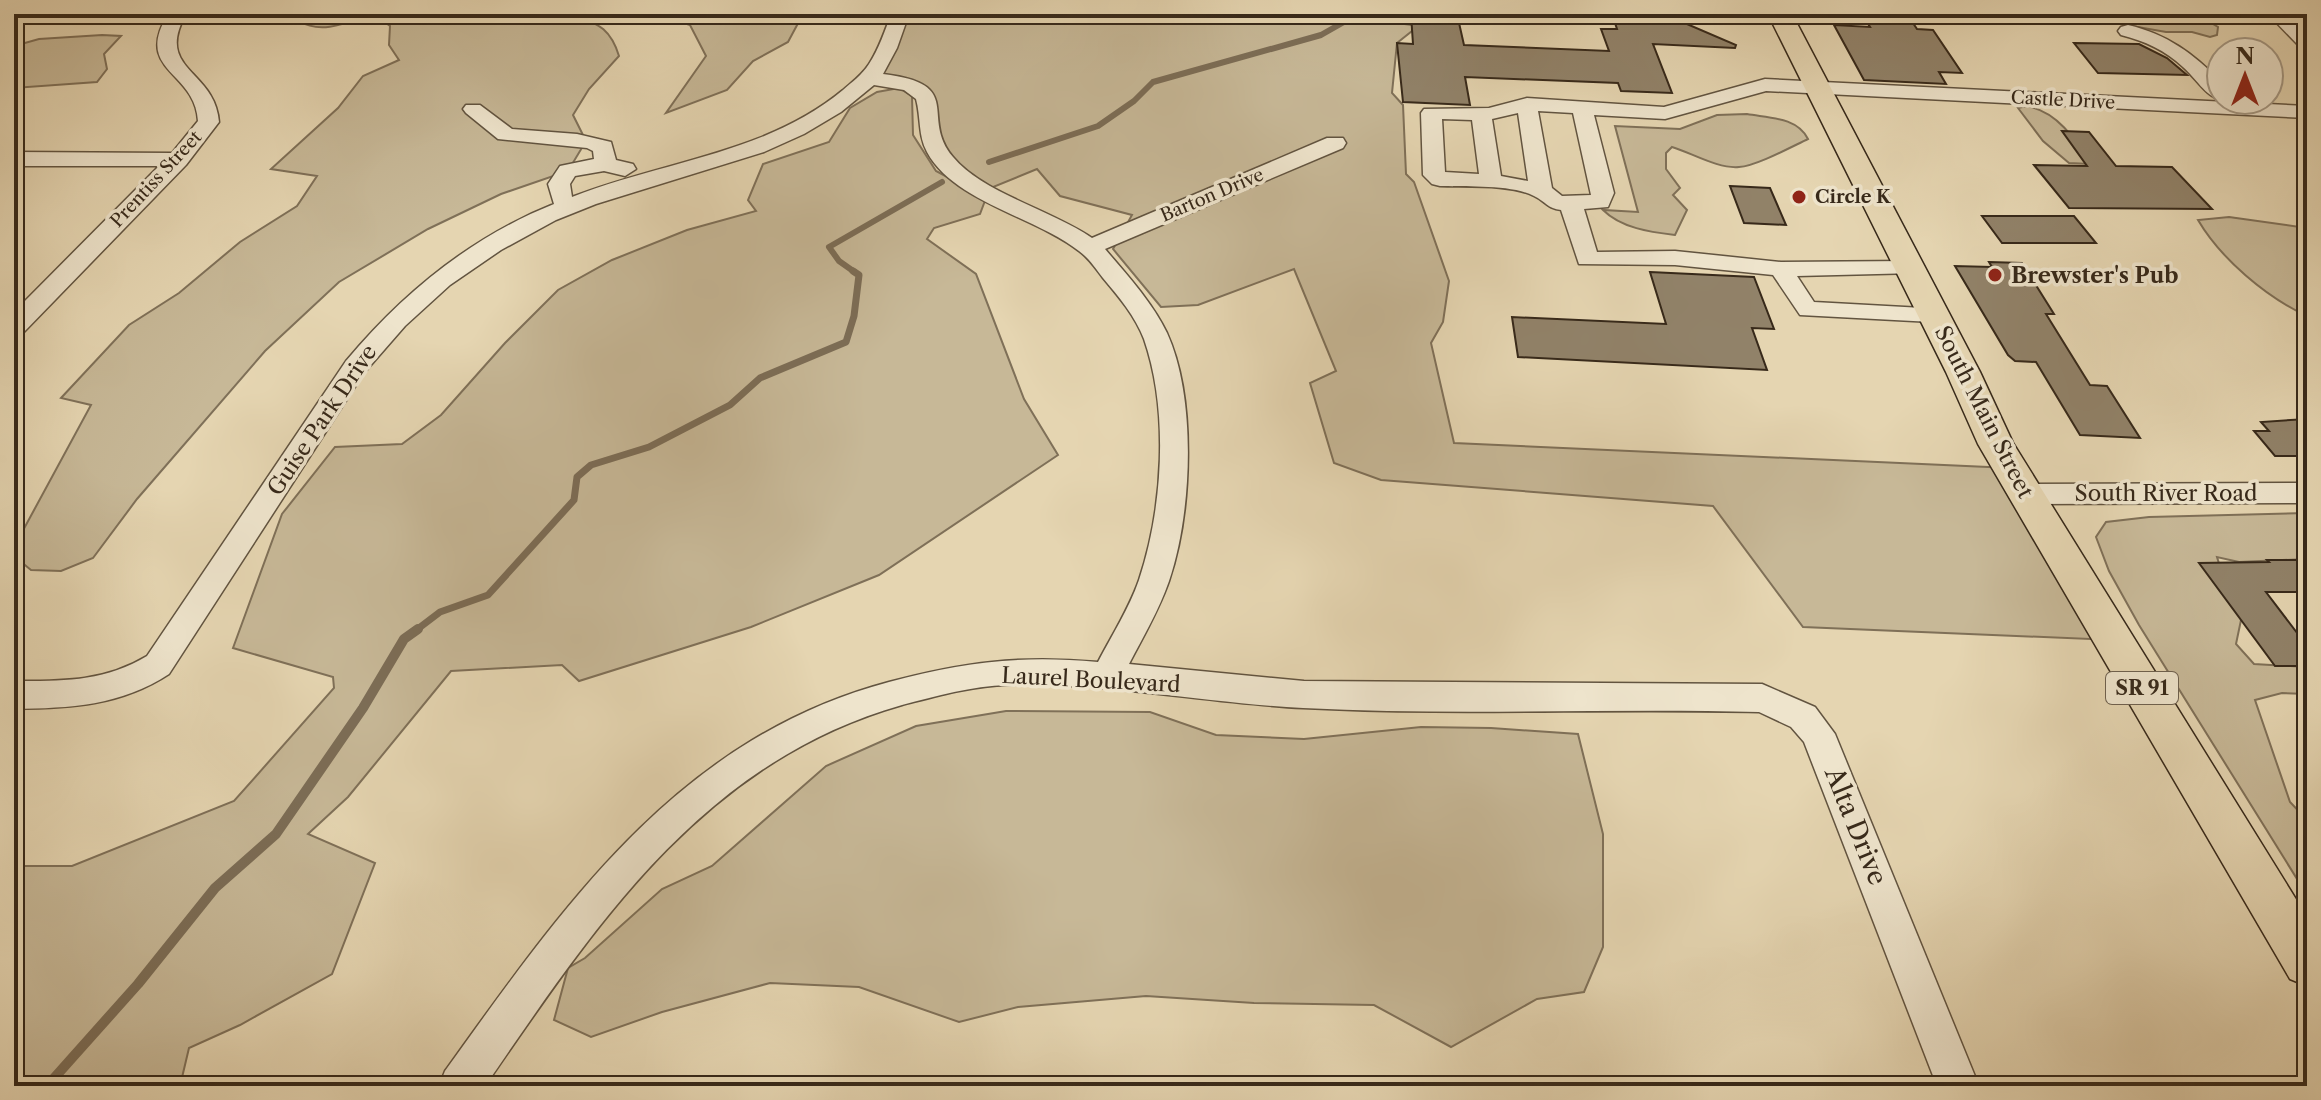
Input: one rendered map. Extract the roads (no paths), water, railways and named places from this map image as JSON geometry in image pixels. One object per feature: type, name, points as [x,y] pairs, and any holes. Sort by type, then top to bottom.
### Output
[{"type":"main road","name":"South Main Street","points":[[1780,14],[1996,444],[2307,962]]},
{"type":"street","name":"Prentiss Street","points":[[14,327],[178,160],[209,122],[210,114],[201,95],[169,58],[163,45],[167,26],[177,14]]},
{"type":"street","name":"Guise Park Drive","points":[[14,695],[80,694],[116,689],[158,665],[355,367],[381,333],[413,301],[465,261],[512,232],[568,207],[640,181],[722,159],[773,140],[817,118],[869,78],[886,53],[900,14]]},
{"type":"street","points":[[2277,14],[2307,43]]},
{"type":"street","points":[[2128,31],[2154,36],[2166,43],[2205,80]]},
{"type":"street","points":[[869,78],[903,84],[922,93],[929,104],[931,141],[940,157],[959,175],[1036,213],[1090,247],[1124,286],[1157,339],[1169,398],[1171,490],[1167,534],[1154,580],[1107,676]]},
{"type":"street","name":"Castle Drive","points":[[1491,181],[1440,179],[1434,175],[1431,113],[1481,113],[1527,104],[1665,113],[1765,85],[2205,100]]},
{"type":"street","points":[[1527,104],[1541,190]]},
{"type":"street","points":[[1481,113],[1491,181],[1541,190],[1557,203],[1600,202],[1603,198],[1582,108]]},
{"type":"street","points":[[473,109],[488,118],[497,131],[522,137],[591,142],[603,147],[606,164]]},
{"type":"street","name":"Castle Drive","points":[[2285,109],[2307,112]]},
{"type":"street","name":"Barton Drive","points":[[1090,247],[1335,143]]},
{"type":"street","points":[[14,159],[178,160]]},
{"type":"street","points":[[568,207],[558,192],[561,177],[579,166],[618,165],[640,181]]},
{"type":"street","points":[[1571,204],[1587,259],[1675,258],[1781,269],[1909,268]]},
{"type":"street","points":[[1781,269],[1804,307],[1809,310],[1932,314]]},
{"type":"street","name":"South River Road","points":[[2025,494],[2307,493]]},
{"type":"street","name":"Laurel Boulevard","points":[[460,1086],[605,888],[672,816],[719,777],[750,757],[818,720],[892,692],[940,680],[1009,672],[1107,676],[1304,695],[1650,696]]},
{"type":"street","name":"Alta Drive","points":[[1650,696],[1762,698],[1803,717],[1818,734],[1958,1086]]},
{"type":"waterway","points":[[989,162],[1098,126],[1134,101],[1153,82],[1321,35],[1358,14]]},
{"type":"waterway","points":[[856,273],[839,261],[829,247],[942,182]]},
{"type":"waterway","points":[[415,631],[440,612],[488,595],[574,500],[577,477],[591,465],[649,447],[730,405],[760,378],[846,342],[854,316],[859,275],[856,273]]},
{"type":"waterway","points":[[47,1086],[138,984],[215,888],[276,834],[363,708],[404,639],[418,629]]},
{"type":"place","name":"Circle K","points":[[1799,197]]},
{"type":"place","name":"Brewster's Pub","points":[[1995,275]]}]
